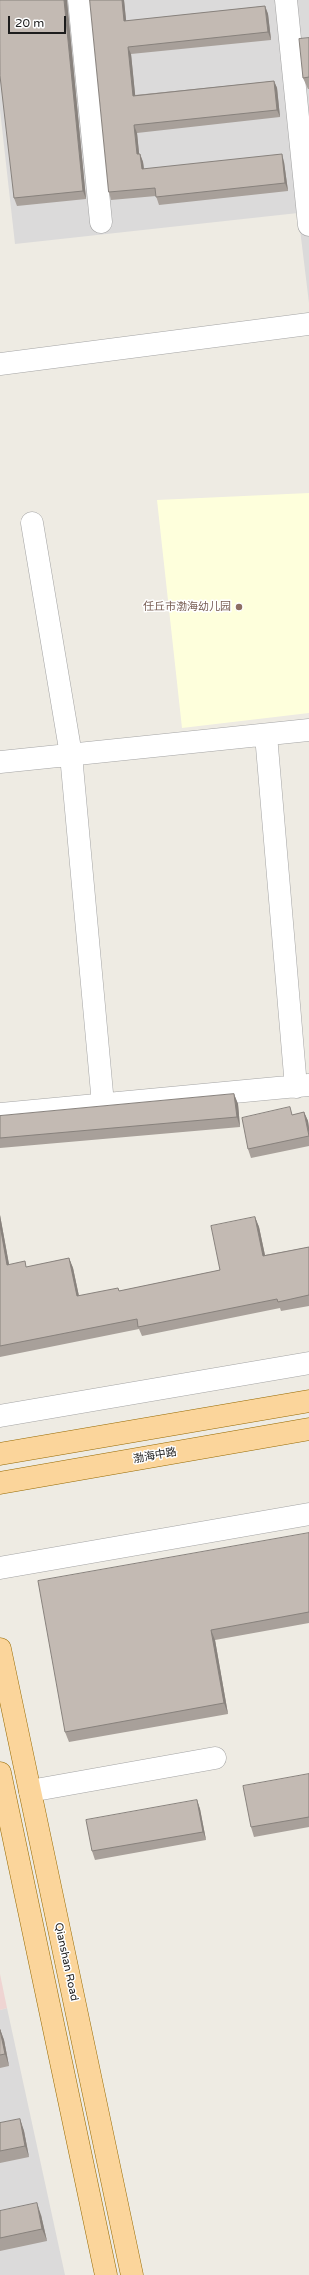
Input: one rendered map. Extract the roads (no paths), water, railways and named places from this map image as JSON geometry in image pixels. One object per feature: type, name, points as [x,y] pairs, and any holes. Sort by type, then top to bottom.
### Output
[{"type":"main road","points":[[0,1454],[309,1401]]},
{"type":"main road","name":"渤海中路","points":[[0,1483],[309,1429]]},
{"type":"main road","name":"Qianshan Road","points":[[0,1649],[132,2275]]},
{"type":"main road","points":[[0,1773],[106,2275]]},
{"type":"street","points":[[79,0],[101,222]]},
{"type":"street","points":[[286,0],[309,225]]},
{"type":"street","points":[[0,364],[309,324]]},
{"type":"street","points":[[32,523],[71,755],[103,1104]]},
{"type":"street","points":[[0,762],[309,730]]},
{"type":"street","points":[[0,1114],[303,1086],[266,735]]},
{"type":"street","points":[[0,1416],[309,1363]]},
{"type":"street","points":[[0,1568],[309,1514]]},
{"type":"street","points":[[30,1791],[215,1758]]},
{"type":"place","name":"任丘市渤海幼儿园","points":[[239,607]]}]
